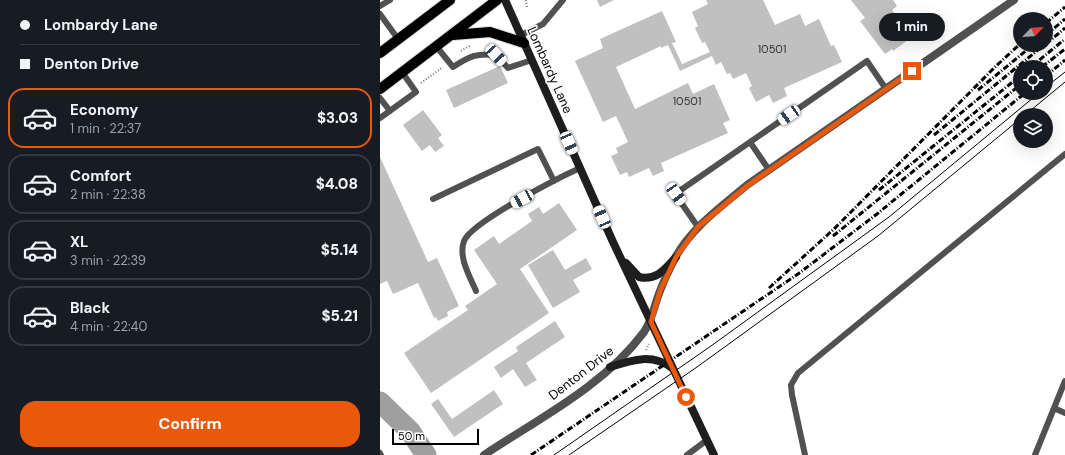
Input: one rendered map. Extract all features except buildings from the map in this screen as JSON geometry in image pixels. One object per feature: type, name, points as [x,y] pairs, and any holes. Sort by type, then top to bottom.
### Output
[{"type":"main road","points":[[380,53],[450,0]]},
{"type":"main road","points":[[380,89],[497,0]]},
{"type":"main road","name":"Lombardy Lane","points":[[505,0],[613,242],[714,455]]},
{"type":"main road","points":[[451,35],[490,32],[522,39]]},
{"type":"main road","points":[[613,242],[628,267],[639,277],[655,278],[663,272],[676,257]]},
{"type":"main road","points":[[610,367],[643,358],[665,363],[672,368]]},
{"type":"street","name":"Denton Drive","points":[[484,455],[578,393],[623,355],[651,322],[660,291],[676,257],[698,227],[747,186],[769,170],[1014,0]]},
{"type":"lane","points":[[380,6],[390,0]]},
{"type":"lane","points":[[522,39],[543,24],[563,0]]},
{"type":"lane","points":[[380,14],[398,39]]},
{"type":"lane","points":[[436,46],[453,67],[471,56],[482,53],[496,55],[508,68],[532,60]]},
{"type":"lane","points":[[698,227],[676,194],[866,61],[886,89]]},
{"type":"lane","points":[[380,118],[416,92],[402,72]]},
{"type":"lane","points":[[380,98],[390,111]]},
{"type":"lane","points":[[750,142],[769,170]]},
{"type":"lane","points":[[433,199],[538,149],[554,181]]},
{"type":"lane","points":[[805,455],[792,395],[792,385],[798,373],[1065,154]]},
{"type":"lane","points":[[476,291],[463,257],[464,242],[470,233],[497,213],[580,168]]},
{"type":"lane","points":[[1035,455],[1065,381]]},
{"type":"lane","points":[[1054,408],[1065,413]]},
{"type":"lane","points":[[686,455],[707,440]]},
{"type":"path","points":[[526,0],[527,7]]},
{"type":"path","points":[[413,88],[449,62],[462,50],[473,44]]},
{"type":"waterway","points":[[380,402],[410,431],[426,455]]},
{"type":"tram line","points":[[1053,81],[1065,72]]},
{"type":"tram line","points":[[1033,108],[1065,82]]},
{"type":"tram line","points":[[554,455],[711,346],[889,217],[1031,100]]},
{"type":"tram line","points":[[569,455],[697,367],[878,236],[1013,125]]},
{"type":"railway","points":[[1053,17],[1065,7]]},
{"type":"railway","points":[[1053,29],[1065,19]]},
{"type":"railway","points":[[1053,38],[1065,28]]},
{"type":"railway","points":[[1040,60],[1065,39]]},
{"type":"railway","points":[[1051,60],[1065,49]]},
{"type":"railway","points":[[769,288],[834,229],[1013,50]]},
{"type":"railway","points":[[978,90],[1024,52]]},
{"type":"railway","points":[[934,135],[1035,52]]},
{"type":"railway","points":[[1053,70],[1065,60]]},
{"type":"railway","points":[[879,190],[1013,82]]},
{"type":"railway","points":[[833,236],[1013,91]]},
{"type":"railway","points":[[531,455],[798,274],[877,214],[1016,100]]},
{"type":"route","points":[[686,397],[651,322],[660,291],[676,257],[698,227],[747,186],[912,71]]}]
